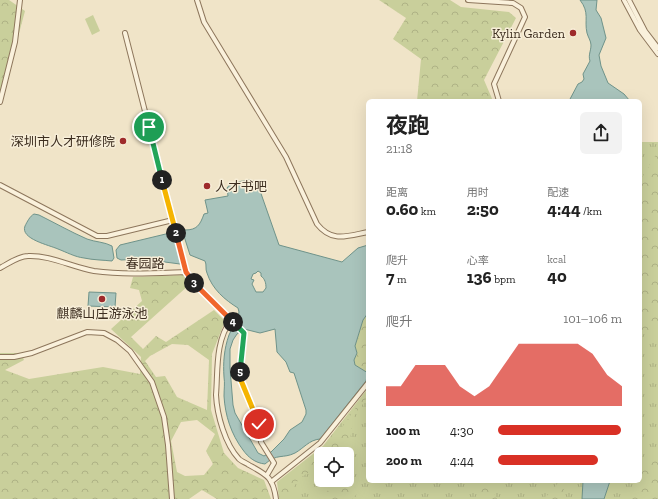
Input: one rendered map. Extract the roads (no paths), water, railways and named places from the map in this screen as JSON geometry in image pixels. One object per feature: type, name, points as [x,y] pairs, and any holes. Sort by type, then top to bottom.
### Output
[{"type":"street","points":[[0,102],[16,42],[20,0]]},
{"type":"street","points":[[197,0],[204,22],[286,158],[317,224],[322,231],[332,236],[349,236],[366,232]]},
{"type":"street","points":[[468,0],[513,3],[521,8],[525,17],[494,84],[498,99]]},
{"type":"street","points":[[624,0],[640,30],[658,54]]},
{"type":"street","points":[[629,0],[645,31],[658,48]]},
{"type":"street","points":[[125,33],[186,272],[193,282],[244,333],[240,374],[259,424],[261,442],[274,463],[267,475]]},
{"type":"street","points":[[0,185],[97,236],[107,236],[173,220]]},
{"type":"street","name":"春园路","points":[[0,268],[22,256],[39,256],[92,270],[113,273],[186,272]]},
{"type":"street","points":[[231,320],[227,325],[220,342],[216,395],[221,423],[233,451],[239,460],[267,475],[274,488],[276,499]]},
{"type":"street","points":[[0,357],[14,357],[32,353],[87,332],[104,333],[117,340],[130,351],[152,382],[164,417],[168,445],[172,499]]},
{"type":"street","points":[[271,482],[320,443],[366,386]]},
{"type":"water","points":[[580,0],[597,0],[596,10],[601,18],[606,38],[599,55],[601,66],[608,83],[624,94],[628,99],[570,99],[578,84],[584,79],[583,74],[590,61],[589,57],[591,44],[587,33],[586,13]]},
{"type":"water","points":[[249,180],[255,181],[258,185],[279,245],[342,262],[358,248],[366,246],[366,316],[363,320],[355,346],[357,353],[354,360],[355,365],[366,372],[366,381],[320,439],[310,443],[291,455],[273,458],[265,464],[252,459],[243,450],[229,424],[226,410],[224,396],[224,356],[230,333],[240,321],[238,317],[238,308],[224,298],[212,284],[206,272],[205,261],[190,255],[183,233],[185,230],[198,226],[204,214],[208,213],[205,200],[228,196],[227,188],[231,183]],"holes":[[[258,271],[261,273],[266,288],[263,292],[256,292],[252,284],[254,280],[251,279],[253,274]],[[244,329],[260,333],[275,329],[277,352],[286,362],[290,372],[294,373],[306,410],[306,414],[302,422],[290,430],[284,439],[271,452],[264,456],[258,453],[235,413],[230,368],[230,349],[237,334]]]},
{"type":"water","points":[[34,214],[39,215],[87,239],[112,246],[114,258],[112,261],[74,256],[36,241],[27,235],[25,231],[25,226]]},
{"type":"water","points":[[174,232],[181,248],[182,257],[180,264],[142,259],[121,260],[117,258],[116,250],[120,245]]},
{"type":"water","name":"麒麟山庄游泳池","points":[[89,292],[116,293],[115,307],[88,306]]},
{"type":"water","points":[[583,483],[609,483],[604,499],[582,499]]},
{"type":"place","name":"Kylin Garden","points":[[573,33]]},
{"type":"place","name":"深圳市人才研修院","points":[[123,141]]},
{"type":"place","name":"人才书吧","points":[[207,186]]},
{"type":"place","name":"麒麟山庄游泳池","points":[[102,299]]}]
